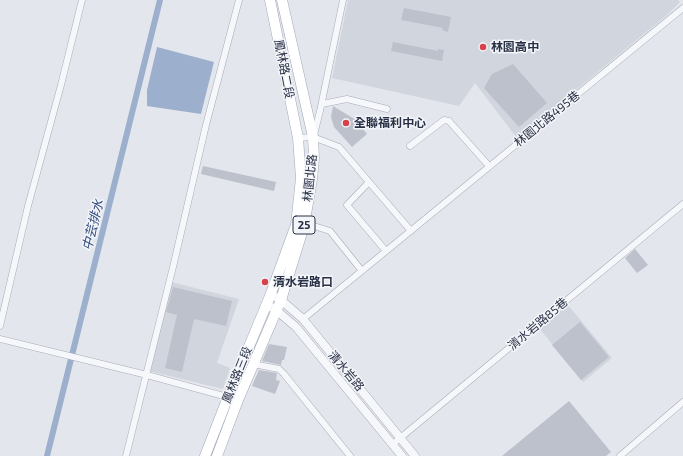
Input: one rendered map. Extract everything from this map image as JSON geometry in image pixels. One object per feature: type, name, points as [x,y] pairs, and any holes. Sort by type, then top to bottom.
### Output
[{"type":"main road","name":"鳳林路二段","points":[[270,0],[298,138]]},
{"type":"main road","name":"鳳林路二段","points":[[282,0],[313,136]]},
{"type":"main road","name":"林園北路","points":[[276,310],[281,300],[304,223],[312,179],[314,158],[313,136]]},
{"type":"main road","name":"林園北路","points":[[270,294],[296,225],[301,178],[298,138]]},
{"type":"main road","name":"鳳林路三段","points":[[205,456],[270,294]]},
{"type":"main road","name":"鳳林路三段","points":[[217,456],[238,400],[276,310]]},
{"type":"street","points":[[0,326],[28,206],[61,85],[82,0]]},
{"type":"street","points":[[126,456],[147,375],[206,125],[239,0]]},
{"type":"street","name":"林園北路","points":[[298,138],[313,136],[322,104],[343,0]]},
{"type":"street","name":"林園北路495巷","points":[[303,319],[683,8]]},
{"type":"street","points":[[322,104],[347,99],[387,109]]},
{"type":"street","points":[[410,146],[444,120],[449,121],[489,166]]},
{"type":"street","points":[[313,136],[339,147],[411,231]]},
{"type":"street","points":[[369,182],[347,205],[386,251]]},
{"type":"street","name":"清水岩路85巷","points":[[393,444],[683,204]]},
{"type":"street","points":[[304,223],[330,231],[362,271]]},
{"type":"street","name":"清水岩路","points":[[270,294],[281,300],[303,319],[415,456]]},
{"type":"street","name":"清水岩路","points":[[266,304],[276,310],[296,327],[402,456]]},
{"type":"street","points":[[0,339],[147,375],[238,400]]},
{"type":"street","points":[[254,364],[279,369],[350,456]]},
{"type":"street","points":[[620,456],[683,402]]},
{"type":"shaded area","name":"林園高中","points":[[348,0],[678,0],[680,2],[666,16],[517,138],[475,83],[459,106],[332,78]]},
{"type":"shaded area","points":[[171,282],[239,299],[217,363],[230,368],[223,389],[149,371]]},
{"type":"shaded area","points":[[568,305],[612,358],[583,382],[539,328]]},
{"type":"water","points":[[157,47],[214,62],[201,114],[147,106],[147,90]]},
{"type":"building","points":[[404,8],[451,17],[448,32],[442,30],[443,28],[401,20]]},
{"type":"building","points":[[393,42],[438,51],[438,49],[444,50],[442,61],[391,51]]},
{"type":"building","points":[[513,64],[547,103],[519,127],[484,88],[492,74]]},
{"type":"building","name":"全聯福利中心","points":[[333,106],[356,120],[367,134],[352,147],[334,127],[331,117]]},
{"type":"building","points":[[203,166],[276,182],[274,191],[201,174]]},
{"type":"building","points":[[635,249],[648,265],[637,273],[625,258]]},
{"type":"building","points":[[173,287],[232,301],[226,326],[194,319],[182,372],[165,368],[177,315],[166,312]]},
{"type":"building","points":[[580,322],[609,357],[581,380],[552,345]]},
{"type":"building","points":[[269,344],[287,347],[284,360],[282,360],[281,365],[262,361]]},
{"type":"building","points":[[259,370],[277,373],[276,380],[280,381],[275,394],[252,386]]},
{"type":"building","points":[[569,401],[611,452],[606,456],[502,456]]},
{"type":"waterway","name":"中芸排水","points":[[47,456],[160,0]]},
{"type":"place","name":"林園高中","points":[[483,47]]},
{"type":"place","name":"全聯福利中心","points":[[346,123]]},
{"type":"place","name":"清水岩路口","points":[[265,282]]}]
